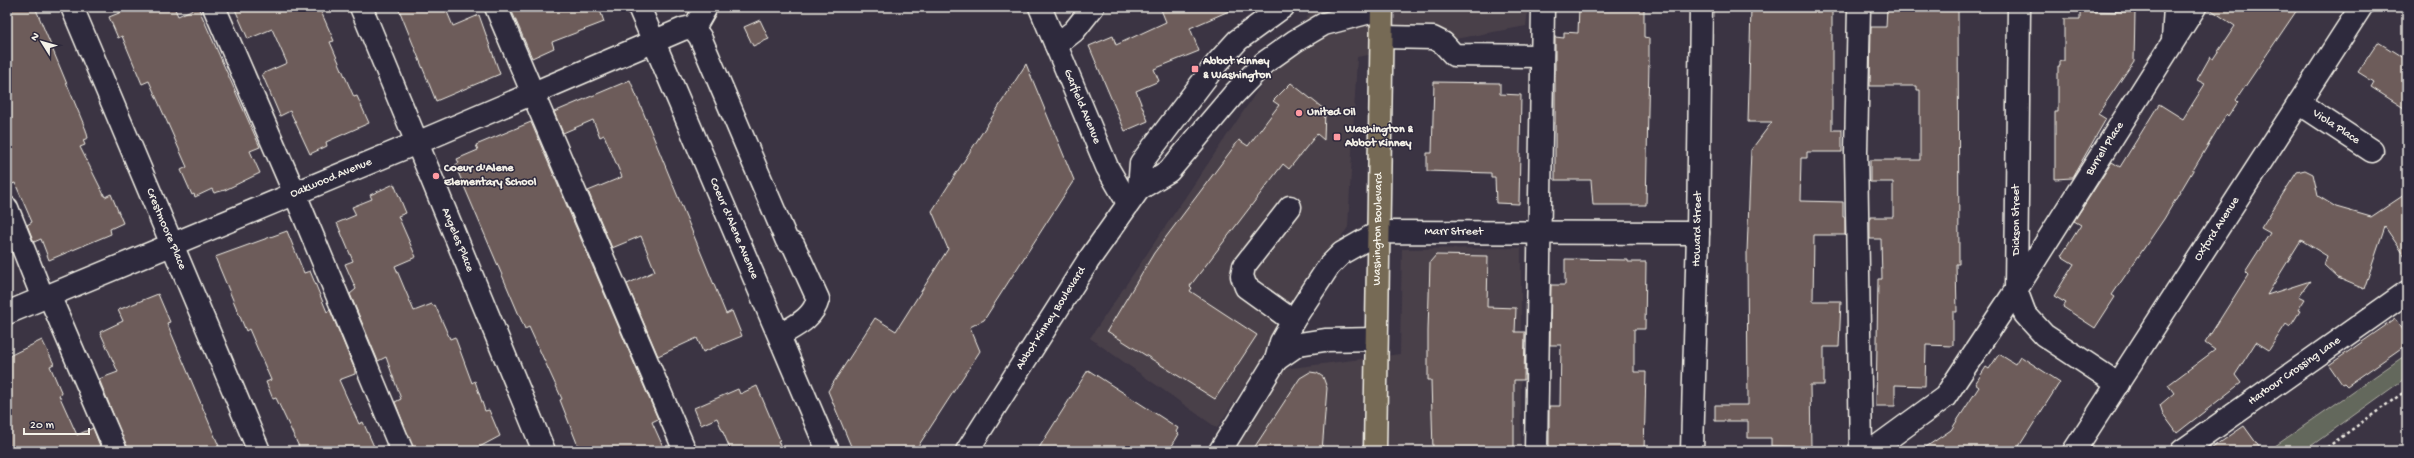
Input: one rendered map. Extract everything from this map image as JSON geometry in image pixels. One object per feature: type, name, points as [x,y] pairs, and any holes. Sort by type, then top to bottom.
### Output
[{"type":"main road","name":"Washington Boulevard","points":[[1375,451],[1382,8]]},
{"type":"street","name":"Crestmoore Place","points":[[72,7],[259,451]]},
{"type":"street","points":[[214,7],[295,194],[402,451]]},
{"type":"street","name":"Angeles Place","points":[[361,7],[418,142],[544,451]]},
{"type":"street","points":[[496,7],[685,451]]},
{"type":"street","name":"Coeur d'Alene Avenue","points":[[640,7],[828,451]]},
{"type":"street","points":[[706,7],[694,28],[700,37],[787,241],[793,244],[818,298],[815,310],[806,319],[780,335]]},
{"type":"street","name":"Garfield Avenue","points":[[1040,7],[1107,166],[1133,196]]},
{"type":"street","points":[[1056,45],[1074,31],[1093,7]]},
{"type":"street","points":[[1133,196],[1140,164],[1217,63],[1238,40],[1282,7]]},
{"type":"street","points":[[1536,451],[1543,7]]},
{"type":"street","name":"Howard Street","points":[[1692,451],[1698,233],[1701,7]]},
{"type":"street","points":[[1860,7],[1856,151],[1862,451]]},
{"type":"street","name":"Dickson Street","points":[[2019,7],[2016,290],[2025,314],[2044,335],[2118,384]]},
{"type":"street","points":[[2173,41],[2175,7]]},
{"type":"street","name":"Burrell Place","points":[[1871,451],[1945,397],[2016,290],[2194,7]]},
{"type":"street","name":"Oxford Avenue","points":[[2074,451],[2361,7]]},
{"type":"street","name":"Abbot Kinney Boulevard","points":[[967,451],[1133,196],[1169,171],[1234,94],[1264,63],[1295,40],[1324,24],[1382,8]]},
{"type":"street","name":"Oakwood Avenue","points":[[7,313],[295,194],[683,29],[694,28]]},
{"type":"street","points":[[1382,37],[1433,38],[1444,43],[1454,54],[1542,56]]},
{"type":"street","name":"Viola Place","points":[[2299,103],[2372,151]]},
{"type":"street","points":[[1290,207],[1244,266],[1242,276],[1246,287],[1292,321]]},
{"type":"street","points":[[7,208],[116,451]]},
{"type":"street","points":[[1220,451],[1276,360],[1282,342],[1292,321],[1329,266],[1342,253],[1379,232]]},
{"type":"street","name":"Marr Street","points":[[1379,232],[1539,234],[1698,233]]},
{"type":"street","name":"Harbour Crossing Lane","points":[[2182,451],[2407,292]]},
{"type":"street","points":[[1276,360],[1299,344],[1325,340],[1376,339]]},
{"type":"path","points":[[2322,451],[2407,390]]},
{"type":"shaded area","points":[[1314,7],[1528,7],[1526,26],[1357,57],[1348,227],[1217,428],[1090,338]]},
{"type":"shaded area","points":[[1521,248],[1521,451],[1235,451],[1284,369],[1400,354],[1402,249]]},
{"type":"shaded area","points":[[2407,354],[2407,377],[2304,451],[2268,451]]},
{"type":"building","points":[[7,7],[35,7],[86,130],[88,138],[83,140],[85,145],[80,147],[105,197],[111,194],[123,223],[110,229],[111,234],[49,260],[41,239],[34,242],[27,225],[32,222],[15,183],[12,184],[7,171]]},
{"type":"building","points":[[134,7],[174,7],[178,16],[198,7],[260,147],[250,151],[260,173],[225,190],[214,193],[212,189],[195,197],[194,194],[192,195],[181,170],[187,167],[149,81],[142,84],[122,36],[118,38],[109,17]]},
{"type":"building","points":[[234,7],[319,7],[334,41],[330,42],[354,97],[357,96],[369,123],[326,142],[327,146],[310,154],[290,111],[280,116],[262,74],[287,63],[272,29],[248,39]]},
{"type":"building","points":[[398,7],[445,7],[453,26],[479,15],[500,74],[436,101]]},
{"type":"building","points":[[510,7],[599,7],[604,22],[552,42],[554,48],[532,58]]},
{"type":"building","points":[[1160,7],[1238,7],[1190,28],[1199,51],[1154,69],[1159,81],[1136,91],[1148,121],[1125,131],[1089,46],[1113,36],[1116,45],[1166,22]]},
{"type":"building","points":[[1579,7],[1644,7],[1644,37],[1649,38],[1646,205],[1593,205],[1591,180],[1555,180],[1555,37],[1564,38],[1564,32],[1578,33]]},
{"type":"building","points":[[1751,7],[1832,7],[1832,130],[1842,130],[1842,152],[1807,152],[1807,158],[1801,158],[1800,201],[1843,202],[1845,235],[1814,235],[1813,301],[1841,301],[1839,347],[1824,347],[1824,385],[1810,385],[1811,447],[1771,446],[1771,438],[1748,438],[1748,421],[1715,421],[1715,405],[1748,405],[1747,252],[1751,150],[1772,122],[1748,122]]},
{"type":"building","points":[[1887,7],[1958,7],[1959,264],[1956,264],[1957,312],[1953,312],[1953,346],[1926,345],[1925,386],[1895,385],[1895,406],[1876,406],[1878,279],[1882,279],[1881,239],[1870,239],[1870,217],[1893,217],[1893,182],[1870,182],[1870,160],[1920,160],[1920,90],[1917,90],[1917,86],[1870,86],[1871,27],[1886,27]]},
{"type":"building","points":[[2207,7],[2299,7],[2236,100],[2238,102],[2228,117],[2226,115],[2164,219],[2112,295],[2115,297],[2095,328],[2063,307],[2066,303],[2054,296],[2074,264],[2061,256],[2081,225],[2074,221],[2112,162],[2120,167],[2159,104],[2183,119],[2205,84],[2197,80],[2210,57],[2213,59],[2235,26]]},
{"type":"building","points":[[2080,11],[2135,12],[2134,61],[2098,114],[2106,119],[2072,178],[2055,179],[2055,112],[2058,112],[2058,66],[2060,66],[2060,61],[2064,61],[2064,19],[2080,19]]},
{"type":"building","points":[[760,20],[769,39],[753,46],[744,27]]},
{"type":"building","points":[[2378,42],[2407,60],[2407,110],[2371,87],[2374,82],[2358,72]]},
{"type":"building","points":[[1026,64],[1074,180],[984,320],[970,327],[980,351],[915,451],[853,451],[828,391],[875,318],[896,331],[948,249],[932,211]]},
{"type":"building","points":[[630,80],[726,314],[732,311],[742,336],[703,352],[697,338],[658,356],[627,284],[655,271],[641,236],[612,248],[588,191],[622,177],[604,135],[600,137],[593,120],[563,133],[554,112]]},
{"type":"building","points":[[1434,82],[1500,83],[1500,94],[1521,95],[1519,204],[1496,203],[1495,177],[1491,177],[1491,173],[1427,171],[1427,153],[1432,153]]},
{"type":"building","points":[[1291,83],[1325,110],[1324,140],[1317,134],[1289,169],[1283,164],[1190,286],[1192,288],[1190,291],[1257,335],[1215,399],[1107,331],[1154,253],[1239,140],[1248,146],[1279,105],[1273,101]]},
{"type":"building","points":[[531,122],[658,419],[652,422],[665,451],[580,451],[560,400],[562,399],[529,327],[525,329],[455,165],[459,163],[457,159],[478,150],[476,145]]},
{"type":"building","points":[[2305,170],[2313,174],[2318,196],[2336,207],[2371,217],[2407,193],[2407,259],[2385,227],[2364,289],[2338,278],[2324,265],[2327,256],[2301,240],[2267,295],[2310,281],[2299,296],[2305,299],[2298,310],[2300,311],[2290,327],[2286,324],[2269,350],[2256,342],[2235,375],[2241,383],[2177,433],[2163,414],[2160,405],[2174,393],[2168,385],[2215,350],[2205,343],[2248,275],[2245,272],[2270,233],[2261,228],[2297,172]]},
{"type":"building","points":[[394,184],[406,213],[398,216],[416,257],[395,266],[414,311],[432,304],[433,306],[435,305],[450,339],[455,337],[472,383],[475,381],[485,411],[489,410],[500,436],[472,451],[414,451],[395,402],[401,399],[386,357],[378,361],[350,294],[356,289],[345,264],[353,261],[337,223],[356,215],[352,207],[372,199],[370,195]]},
{"type":"building","points":[[287,231],[304,273],[310,271],[327,312],[330,310],[355,370],[355,374],[339,380],[359,424],[363,422],[376,451],[301,451],[276,398],[273,399],[266,382],[271,380],[249,329],[246,331],[215,257]]},
{"type":"building","points":[[1436,255],[1488,256],[1487,307],[1516,308],[1515,332],[1525,332],[1524,380],[1514,380],[1514,451],[1433,451],[1431,380],[1428,380],[1428,331],[1430,262]]},
{"type":"building","points":[[1565,259],[1628,260],[1628,262],[1646,262],[1645,329],[1634,329],[1634,372],[1646,372],[1644,451],[1549,451],[1549,406],[1560,406],[1561,345],[1550,345],[1551,285],[1565,285]]},
{"type":"building","points":[[158,294],[170,322],[167,323],[221,451],[128,451],[99,379],[118,372],[100,332],[123,321],[118,310]]},
{"type":"building","points":[[2395,319],[2407,335],[2407,344],[2347,386],[2344,383],[2342,384],[2329,365]]},
{"type":"building","points":[[42,340],[54,364],[50,366],[62,394],[59,395],[77,435],[93,428],[102,451],[7,451],[7,357]]},
{"type":"building","points":[[1999,354],[2015,364],[2020,356],[2060,382],[2016,451],[1920,451],[1951,430],[1979,387],[1975,384],[1986,367],[1989,369]]},
{"type":"building","points":[[1088,370],[1178,428],[1176,432],[1179,434],[1169,451],[1037,451]]},
{"type":"building","points":[[1310,372],[1317,373],[1323,377],[1327,388],[1322,451],[1252,451],[1300,378]]},
{"type":"building","points":[[757,386],[780,440],[778,441],[781,447],[771,451],[731,451],[717,418],[701,425],[694,408],[738,389],[740,394]]},
{"type":"building","points":[[2244,426],[2262,451],[2208,451]]},
{"type":"place","name":"Abbot Kinney & Washington","points":[[1195,69]]},
{"type":"place","name":"United Oil","points":[[1299,113]]},
{"type":"place","name":"Washington & Abbot Kinney","points":[[1337,137]]},
{"type":"place","name":"Coeur d'Alene Elementary School","points":[[436,176]]}]
